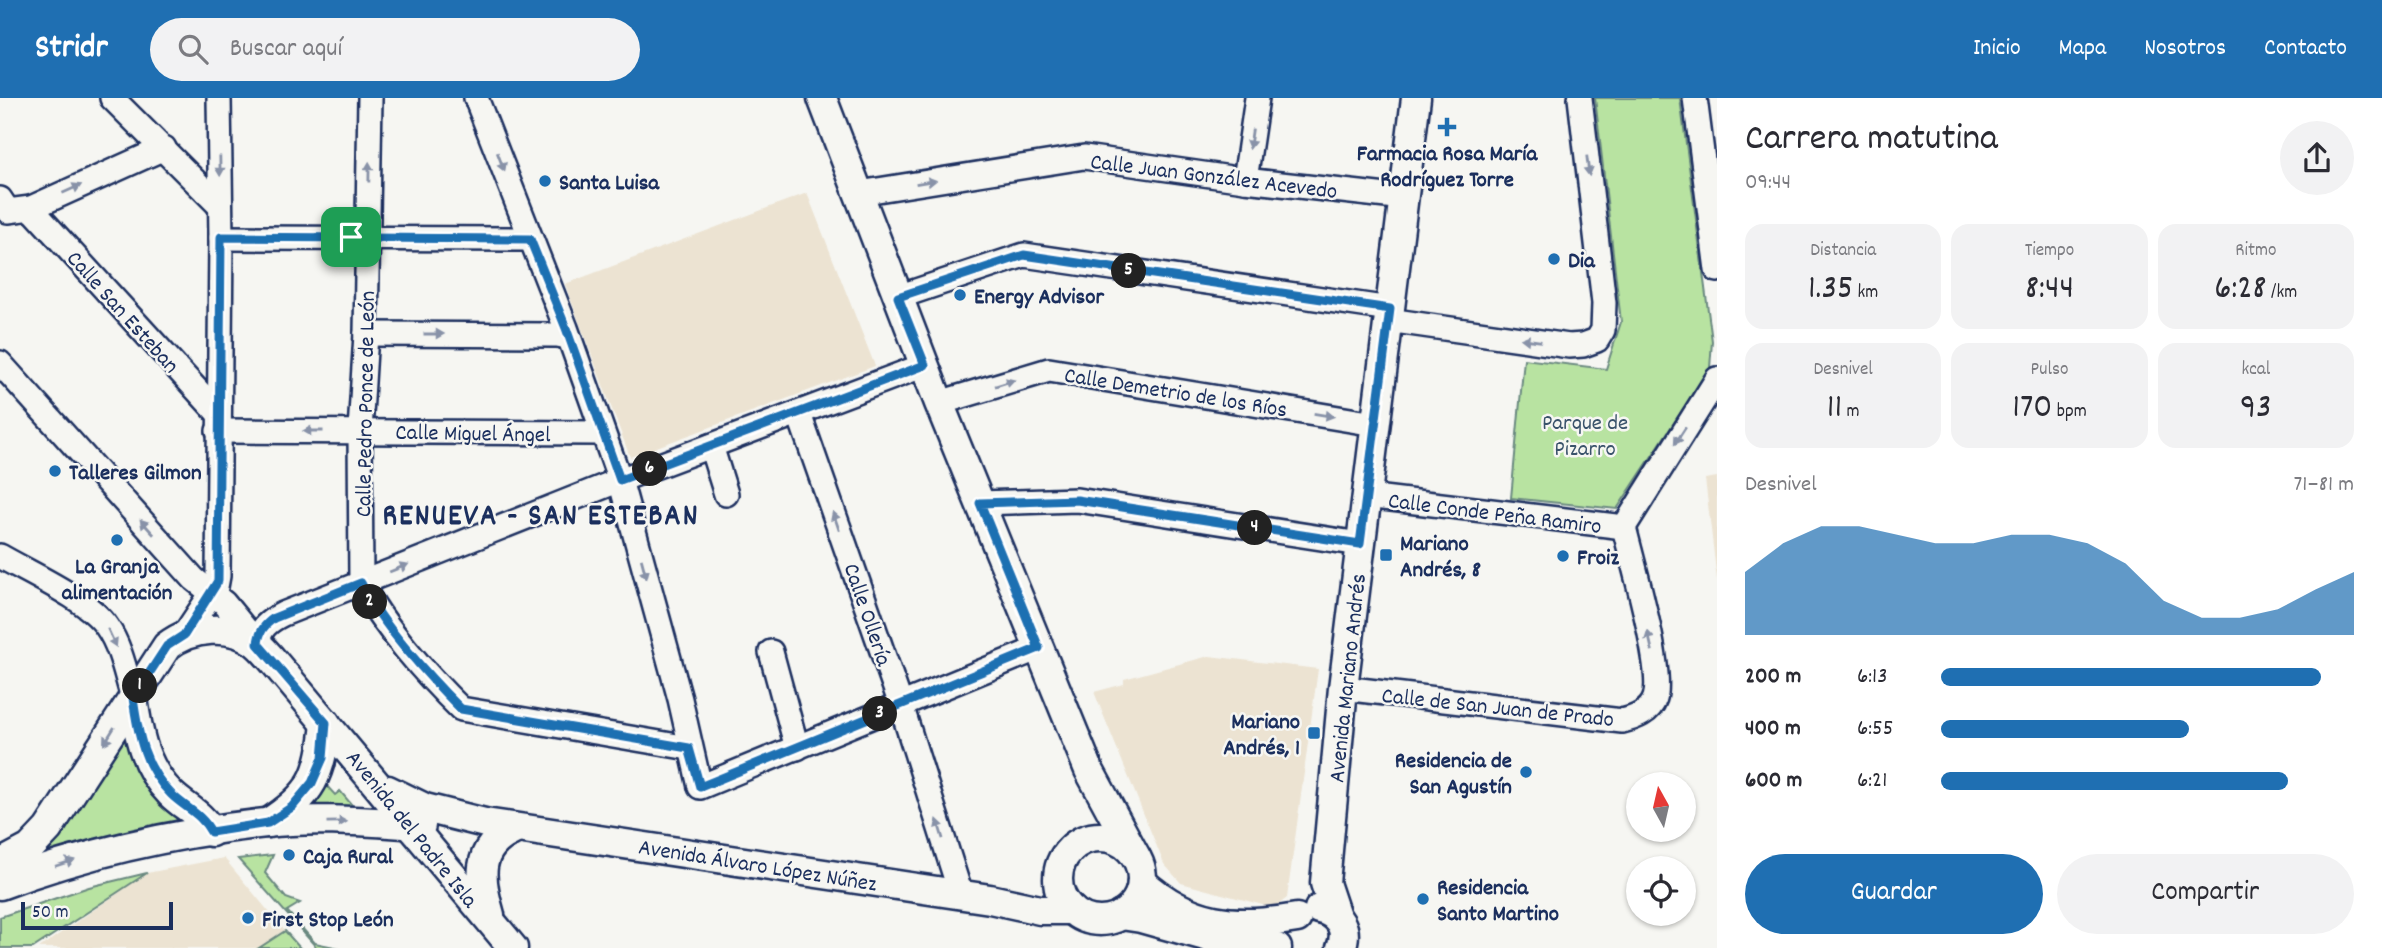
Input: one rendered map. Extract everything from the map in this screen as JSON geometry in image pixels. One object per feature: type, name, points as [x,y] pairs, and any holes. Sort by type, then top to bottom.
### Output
[{"type":"main road","points":[[822,98],[939,403],[1089,770],[1139,870],[1156,895],[1205,919],[1241,924],[1331,929]]},
{"type":"main road","name":"Avenida Mariano Andrés","points":[[1331,929],[1325,883],[1343,688],[1416,98]]},
{"type":"main road","name":"Avenida del Padre Isla","points":[[184,635],[222,630],[240,633],[258,644],[513,948]]},
{"type":"main road","points":[[0,864],[30,848],[48,829],[167,646],[184,635]]},
{"type":"main road","points":[[133,698],[147,762],[171,794],[203,820],[211,832]]},
{"type":"main road","points":[[0,885],[97,853],[268,823],[292,807],[312,783],[323,758],[326,723]]},
{"type":"main road","points":[[1081,842],[1091,812],[1089,770]]},
{"type":"main road","name":"Avenida Álvaro López Núñez","points":[[373,778],[399,797],[425,808],[519,830],[990,899],[1040,910],[1072,910],[1096,921],[1121,915]]},
{"type":"main road","name":"Avenida Álvaro López Núñez","points":[[268,823],[364,821],[519,830]]},
{"type":"main road","points":[[492,924],[481,878],[484,861],[492,845],[502,835],[519,830]]},
{"type":"main road","points":[[1072,910],[1063,900],[1058,887],[1058,873],[1062,861],[1070,850],[1081,842],[1105,837],[1128,847],[1139,870],[1139,895],[1132,907],[1121,915]]},
{"type":"main road","name":"Avenida Álvaro López Núñez","points":[[990,899],[1024,897],[1058,873]]},
{"type":"main road","points":[[1121,915],[1209,937],[1277,948]]},
{"type":"main road","points":[[1287,948],[1294,948],[1291,933],[1331,929]]},
{"type":"street","points":[[112,98],[220,206]]},
{"type":"street","points":[[184,635],[211,594],[218,576],[221,237],[219,98]]},
{"type":"street","name":"Calle Pedro Ponce de León","points":[[361,583],[360,431],[366,334],[370,98]]},
{"type":"street","points":[[476,98],[620,480],[680,699],[700,787],[1039,648]]},
{"type":"street","points":[[1245,180],[1257,98]]},
{"type":"street","points":[[898,297],[1024,255],[1569,345],[1583,345],[1598,340],[1603,330],[1604,303],[1580,98]]},
{"type":"street","points":[[1695,98],[1717,271]]},
{"type":"street","points":[[13,206],[164,148]]},
{"type":"street","name":"Calle Juan González Acevedo","points":[[859,193],[1084,157],[1245,180],[1404,198]]},
{"type":"street","name":"Calle San Esteban","points":[[13,206],[218,422]]},
{"type":"street","points":[[221,237],[530,239]]},
{"type":"street","points":[[366,334],[568,337]]},
{"type":"street","name":"Avenida del Padre Isla","points":[[0,363],[188,572],[224,603],[258,644]]},
{"type":"street","points":[[258,644],[260,632],[274,618],[620,480],[925,365]]},
{"type":"street","name":"Calle Demetrio de los Ríos","points":[[939,403],[1049,370],[1376,424]]},
{"type":"street","points":[[1624,527],[1717,379]]},
{"type":"street","name":"Calle Ollería","points":[[799,414],[901,705],[961,895]]},
{"type":"street","name":"Calle Miguel Ángel","points":[[218,422],[360,431],[602,433]]},
{"type":"street","points":[[710,446],[726,494]]},
{"type":"street","name":"Calle Conde Peña Ramiro","points":[[1366,496],[1624,527]]},
{"type":"street","points":[[980,503],[1077,500],[1360,544]]},
{"type":"street","name":"Calle de San Juan de Prado","points":[[1343,688],[1622,721],[1638,718],[1655,698],[1657,671],[1624,527]]},
{"type":"street","points":[[0,556],[90,608],[108,628],[120,655],[133,698]]},
{"type":"street","points":[[361,583],[371,604],[441,690],[461,709],[689,748]]},
{"type":"street","points":[[771,652],[797,748]]},
{"type":"shaded area","points":[[807,193],[875,366],[630,457],[565,284]]},
{"type":"shaded area","points":[[1717,477],[1717,580],[1705,479]]},
{"type":"shaded area","points":[[1209,656],[1318,669],[1287,898],[1274,908],[1181,883],[1164,864],[1094,692],[1124,684],[1124,679]]},
{"type":"shaded area","points":[[224,858],[285,931],[259,948],[39,948],[147,873]]},
{"type":"green space","name":"Parque de Pizarro","points":[[1595,98],[1680,98],[1712,341],[1710,368],[1617,509],[1511,498],[1524,359],[1606,369],[1621,322]]},
{"type":"green space","points":[[127,730],[136,768],[155,794],[176,812],[177,826],[34,861]]},
{"type":"green space","points":[[325,784],[335,795],[340,791],[357,811],[303,812]]},
{"type":"green space","points":[[273,855],[265,873],[286,898],[300,903],[287,911],[315,943],[339,948],[317,948],[238,859]]},
{"type":"green space","points":[[147,873],[33,948],[0,948],[0,917],[89,887]]},
{"type":"green space","points":[[285,931],[300,948],[259,948]]},
{"type":"place","name":"Farmacia Rosa María Rodríguez Torre","points":[[1447,127]]},
{"type":"place","name":"Santa Luisa","points":[[545,181]]},
{"type":"place","name":"Dia","points":[[1554,259]]},
{"type":"place","name":"Energy Advisor","points":[[960,295]]},
{"type":"place","name":"Talleres Gilmon","points":[[55,471]]},
{"type":"place","name":"La Granja alimentación","points":[[117,540]]},
{"type":"place","name":"Mariano Andrés, 8","points":[[1386,555]]},
{"type":"place","name":"Froiz","points":[[1563,556]]},
{"type":"place","name":"Mariano Andrés, 1","points":[[1314,733]]},
{"type":"place","name":"Residencia de San Agustín","points":[[1526,772]]},
{"type":"place","name":"Caja Rural","points":[[289,855]]},
{"type":"place","name":"Residencia Santo Martino","points":[[1423,899]]},
{"type":"place","name":"First Stop León","points":[[248,918]]},
{"type":"district","name":"RENUEVA - SAN ESTEBAN","points":[[541,514]]},
{"type":"route","points":[[221,237],[351,237],[530,239],[566,328],[620,480],[925,365],[898,297],[1024,255],[1390,309],[1360,544],[1077,500],[980,503],[1039,648],[700,787],[689,748],[461,709],[441,690],[371,604],[361,583],[274,618],[264,626],[258,638],[258,644],[326,723],[323,758],[312,783],[292,807],[268,823],[211,832],[203,820],[171,794],[147,762],[133,698],[167,646],[184,635],[218,581],[221,237]]}]
